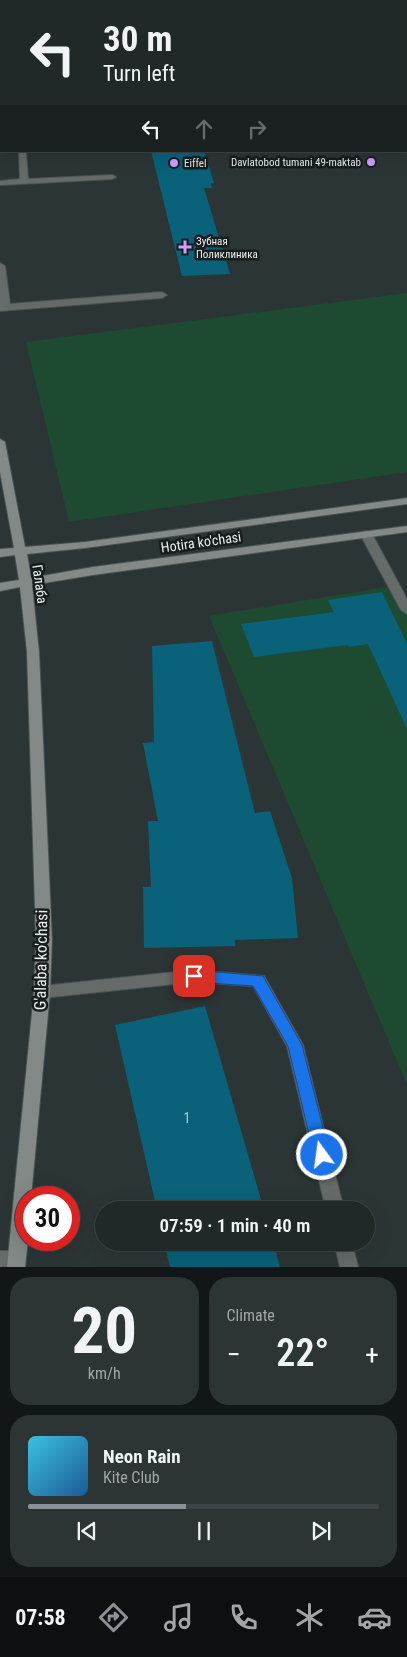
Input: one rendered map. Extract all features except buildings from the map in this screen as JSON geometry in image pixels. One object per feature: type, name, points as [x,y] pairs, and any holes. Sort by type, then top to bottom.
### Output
[{"type":"main road","points":[[0,442],[20,551]]},
{"type":"main road","name":"Hotira ko'chasi","points":[[0,553],[95,543],[407,501]]},
{"type":"main road","name":"Hotira ko'chasi","points":[[0,587],[93,571],[407,529]]},
{"type":"main road","name":"Галаба","points":[[20,551],[26,583],[33,652]]},
{"type":"main road","name":"G'alaba ko'chasi","points":[[11,1262],[42,992],[43,930],[33,652]]},
{"type":"street","points":[[22,153],[24,182]]},
{"type":"street","points":[[0,183],[112,177]]},
{"type":"street","points":[[0,266],[3,308],[162,295]]},
{"type":"street","points":[[366,534],[407,610]]},
{"type":"street","points":[[42,992],[194,976],[258,980],[295,1045],[333,1201]]},
{"type":"street","points":[[345,1251],[349,1267]]},
{"type":"green space","points":[[407,293],[407,472],[69,522],[26,342]]},
{"type":"green space","points":[[386,587],[407,609],[407,1085],[209,616]]},
{"type":"place","name":"Davlatobod tumani 49-maktab","points":[[371,162]]},
{"type":"place","name":"Eiffel","points":[[174,163]]},
{"type":"place","name":"Зубная Поликлиника","points":[[185,247]]},
{"type":"route","points":[[194,976],[258,980],[295,1045],[322,1155]]}]
